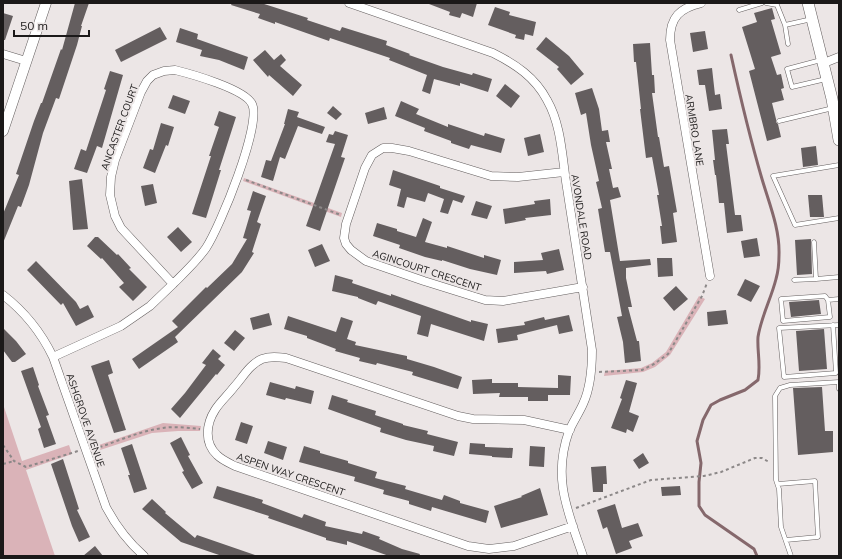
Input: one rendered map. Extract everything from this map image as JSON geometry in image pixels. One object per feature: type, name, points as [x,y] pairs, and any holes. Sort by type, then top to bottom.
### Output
[{"type":"main road","points":[[808,3],[828,79],[839,140]]},
{"type":"street","points":[[3,131],[46,3]]},
{"type":"street","name":"AVONDALE ROAD","points":[[350,3],[493,53],[506,59],[522,69],[539,88],[553,112],[557,127],[592,350],[592,373],[586,399],[570,430],[563,456],[561,477],[568,511],[583,556]]},
{"type":"street","name":"ARMBRO LANE","points":[[701,3],[688,7],[680,12],[672,24],[670,35],[710,276]]},
{"type":"street","points":[[3,54],[26,61]]},
{"type":"street","points":[[823,62],[839,57]]},
{"type":"street","name":"ANCASTER COURT","points":[[53,357],[121,326],[150,306],[194,264],[207,246],[220,223],[250,138],[254,121],[254,110],[249,100],[242,93],[175,70],[164,71],[152,76],[141,92],[115,160],[111,177],[110,194],[115,216],[121,228],[173,284]]},
{"type":"street","name":"AGINCOURT CRESCENT","points":[[564,172],[518,177],[491,176],[417,153],[397,148],[383,148],[370,158],[348,217],[344,238],[348,247],[359,257],[424,281],[478,298],[503,300],[583,287]]},
{"type":"street","name":"ASHGROVE AVENUE","points":[[3,295],[16,306],[42,336],[53,357],[106,507],[111,517],[125,536],[144,556]]},
{"type":"street","points":[[207,430],[208,423],[214,410],[255,363],[266,358],[276,357],[286,358],[458,416],[524,420],[570,430]]},
{"type":"street","name":"ASPEN WAY CRESCENT","points":[[207,430],[208,440],[213,451],[220,458],[235,466],[468,546],[489,549],[514,546],[573,526]]},
{"type":"lane","points":[[739,10],[762,3]]},
{"type":"lane","points":[[766,3],[777,5],[784,25],[788,44]]},
{"type":"lane","points":[[784,25],[812,19]]},
{"type":"lane","points":[[823,62],[787,69],[792,87],[828,79]]},
{"type":"lane","points":[[779,121],[834,108]]},
{"type":"lane","points":[[839,165],[773,176],[795,225],[839,218]]},
{"type":"lane","points":[[814,242],[816,279]]},
{"type":"lane","points":[[794,280],[839,278]]},
{"type":"lane","points":[[828,300],[830,317],[783,321],[781,299],[824,296],[828,300],[839,299]]},
{"type":"lane","points":[[833,325],[837,373],[784,377],[779,328],[833,325],[839,325]]},
{"type":"lane","points":[[791,556],[781,527],[776,465],[775,396],[780,388],[790,385],[838,382],[839,390]]},
{"type":"lane","points":[[778,484],[815,481],[818,537],[786,540]]},
{"type":"path","points":[[237,177],[348,217]]},
{"type":"path","points":[[592,373],[642,370],[668,354],[702,296],[710,276]]},
{"type":"path","points":[[3,445],[14,461],[26,467],[85,448],[94,450],[141,433],[162,428],[179,427],[207,430]]},
{"type":"path","points":[[568,511],[651,480],[704,476],[721,472],[755,458],[762,458],[776,465]]},
{"type":"path","points":[[3,464],[14,461]]},
{"type":"shaded area","points":[[244,178],[342,213],[341,217],[243,181]]},
{"type":"shaded area","points":[[699,296],[705,299],[670,355],[655,367],[643,372],[604,376],[605,371],[641,368],[652,363],[666,352]]},
{"type":"shaded area","points":[[3,404],[22,461],[69,445],[72,454],[26,470],[55,556],[3,556]]},
{"type":"shaded area","points":[[163,423],[201,426],[200,431],[152,433],[94,452],[93,447]]},
{"type":"building","points":[[75,3],[89,3],[59,99],[56,98],[43,133],[29,185],[21,207],[18,206],[3,243],[3,214],[19,175],[16,174],[34,121],[61,49],[62,50]]},
{"type":"building","points":[[232,3],[261,3],[308,18],[307,20],[340,31],[342,27],[387,41],[386,45],[410,54],[409,55],[443,67],[472,75],[473,73],[492,79],[488,92],[460,83],[460,86],[434,79],[430,94],[422,91],[427,75],[389,60],[390,58],[330,38],[329,41],[275,22],[275,24],[258,18],[260,14],[231,5]]},
{"type":"building","points":[[429,3],[477,3],[473,17],[462,13],[460,18],[449,15],[450,12]]},
{"type":"building","points":[[495,7],[510,12],[509,15],[536,22],[533,36],[525,34],[524,40],[515,38],[516,35],[488,25]]},
{"type":"building","points":[[772,8],[775,19],[771,20],[781,54],[771,57],[777,75],[781,74],[784,88],[781,89],[784,100],[772,103],[781,137],[767,141],[749,71],[755,69],[742,27],[757,22],[754,13]]},
{"type":"building","points":[[3,13],[13,16],[5,40],[3,40]]},
{"type":"building","points":[[160,27],[167,39],[121,62],[115,50]]},
{"type":"building","points":[[180,28],[198,34],[197,39],[248,57],[244,70],[219,60],[200,56],[202,50],[176,42]]},
{"type":"building","points":[[705,31],[708,49],[693,52],[690,33]]},
{"type":"building","points":[[546,37],[569,56],[584,74],[571,85],[557,69],[559,67],[536,49]]},
{"type":"building","points":[[650,43],[655,93],[652,93],[658,137],[664,167],[669,166],[677,212],[673,213],[677,242],[662,244],[660,226],[662,226],[657,195],[659,195],[652,157],[646,158],[636,62],[634,62],[633,44]]},
{"type":"building","points":[[265,50],[274,60],[281,54],[286,60],[280,66],[302,85],[293,96],[269,75],[268,77],[253,60]]},
{"type":"building","points":[[712,68],[715,95],[720,94],[722,109],[709,111],[705,85],[699,85],[697,70]]},
{"type":"building","points":[[110,71],[123,75],[102,148],[97,146],[87,173],[74,169],[81,149],[86,151],[106,90],[104,89]]},
{"type":"building","points":[[505,84],[520,96],[511,108],[496,96]]},
{"type":"building","points":[[592,88],[599,109],[602,131],[608,130],[610,142],[606,142],[612,169],[609,169],[613,188],[618,187],[621,197],[610,200],[620,261],[650,259],[651,265],[626,268],[626,278],[632,307],[628,307],[637,341],[639,341],[641,361],[625,363],[623,342],[617,317],[622,316],[610,252],[605,252],[598,209],[602,208],[596,182],[599,181],[586,113],[581,115],[575,93]]},
{"type":"building","points":[[173,95],[190,101],[185,114],[168,108]]},
{"type":"building","points":[[401,101],[419,109],[416,114],[448,127],[448,124],[484,136],[485,133],[505,139],[501,153],[471,145],[469,149],[451,143],[451,141],[424,131],[425,128],[395,116]]},
{"type":"building","points":[[333,106],[342,114],[336,120],[327,113]]},
{"type":"building","points":[[384,107],[387,119],[368,124],[365,113]]},
{"type":"building","points":[[288,109],[299,112],[297,117],[325,127],[322,134],[298,126],[285,159],[280,157],[273,181],[261,177],[266,160],[271,161],[285,124]]},
{"type":"building","points":[[219,111],[236,117],[219,170],[221,170],[206,218],[192,214],[219,127],[214,125]]},
{"type":"building","points":[[161,123],[174,127],[168,146],[166,145],[155,173],[143,168],[150,149],[153,150]]},
{"type":"building","points":[[727,129],[729,144],[726,144],[735,215],[741,215],[743,231],[727,233],[724,203],[719,203],[713,160],[715,160],[712,130]]},
{"type":"building","points":[[335,131],[348,135],[341,157],[345,158],[320,231],[306,226],[335,144],[326,142],[329,134],[333,135]]},
{"type":"building","points":[[540,134],[544,152],[528,156],[524,138]]},
{"type":"building","points":[[816,146],[818,165],[803,167],[801,148]]},
{"type":"building","points":[[393,170],[465,196],[462,203],[453,200],[448,214],[440,212],[444,199],[428,193],[425,202],[407,197],[404,208],[397,206],[401,189],[389,185]]},
{"type":"building","points":[[82,179],[88,229],[73,230],[69,181]]},
{"type":"building","points":[[153,184],[157,203],[145,206],[141,186]]},
{"type":"building","points":[[253,191],[266,196],[257,222],[261,224],[252,252],[254,253],[242,272],[175,337],[178,342],[139,369],[132,359],[178,327],[172,321],[206,287],[207,288],[232,264],[247,239],[243,238],[251,211],[247,210]]},
{"type":"building","points":[[808,195],[822,195],[824,217],[810,217]]},
{"type":"building","points":[[550,199],[551,215],[525,218],[526,220],[505,224],[503,209],[535,204],[534,201]]},
{"type":"building","points":[[476,201],[492,206],[487,219],[471,215]]},
{"type":"building","points":[[423,218],[432,222],[425,242],[447,248],[447,246],[484,258],[484,255],[501,260],[497,275],[470,269],[442,260],[425,257],[399,248],[400,245],[373,236],[377,223],[416,237]]},
{"type":"building","points":[[178,227],[192,242],[181,252],[167,237]]},
{"type":"building","points":[[95,237],[98,237],[117,255],[118,254],[131,268],[129,269],[147,287],[133,301],[119,287],[124,283],[102,258],[101,259],[87,246]]},
{"type":"building","points":[[757,238],[760,256],[744,258],[741,241]]},
{"type":"building","points":[[811,239],[812,274],[797,275],[795,240]]},
{"type":"building","points":[[322,244],[330,261],[315,267],[308,250]]},
{"type":"building","points":[[559,249],[564,270],[547,274],[546,271],[514,273],[514,262],[543,260],[541,253]]},
{"type":"building","points":[[657,258],[672,258],[673,276],[658,277]]},
{"type":"building","points":[[36,261],[76,302],[80,309],[88,305],[94,317],[76,326],[63,303],[61,305],[27,270]]},
{"type":"building","points":[[335,275],[353,280],[352,283],[391,296],[391,294],[471,322],[471,320],[488,324],[484,341],[431,324],[428,337],[417,334],[421,316],[378,301],[376,305],[358,297],[332,291]]},
{"type":"building","points":[[745,279],[760,286],[751,302],[737,295]]},
{"type":"building","points":[[676,286],[688,299],[674,311],[663,298]]},
{"type":"building","points":[[819,300],[821,314],[791,317],[789,302]]},
{"type":"building","points":[[726,310],[728,324],[708,326],[707,312]]},
{"type":"building","points":[[269,313],[272,325],[253,330],[250,318]]},
{"type":"building","points":[[569,315],[573,331],[559,334],[557,325],[517,335],[518,340],[498,343],[496,329],[525,325],[524,322],[544,317],[545,320]]},
{"type":"building","points":[[288,316],[336,332],[341,317],[353,321],[347,339],[356,342],[355,345],[407,356],[407,359],[462,377],[458,389],[412,375],[413,372],[377,363],[376,365],[359,361],[360,358],[335,351],[336,349],[307,338],[307,336],[284,329]]},
{"type":"building","points":[[3,328],[26,354],[15,362],[12,362],[3,350]]},
{"type":"building","points":[[824,329],[827,369],[799,371],[796,331]]},
{"type":"building","points":[[235,330],[245,338],[234,351],[224,343]]},
{"type":"building","points":[[213,349],[221,356],[218,359],[225,365],[180,418],[171,409],[206,365],[202,363]]},
{"type":"building","points":[[109,360],[113,373],[108,375],[126,430],[114,433],[91,366]]},
{"type":"building","points":[[33,367],[39,385],[38,386],[49,415],[46,416],[56,444],[44,448],[38,429],[41,427],[21,371]]},
{"type":"building","points":[[558,375],[571,376],[570,395],[548,395],[548,401],[528,401],[528,397],[499,397],[500,393],[473,394],[472,380],[492,379],[492,383],[518,383],[518,387],[558,388]]},
{"type":"building","points":[[626,380],[637,383],[629,412],[639,416],[633,432],[627,429],[626,433],[611,428],[622,399],[620,398]]},
{"type":"building","points":[[270,382],[295,389],[296,386],[314,391],[311,404],[266,395]]},
{"type":"building","points":[[822,387],[825,431],[833,431],[833,452],[798,455],[793,388]]},
{"type":"building","points":[[332,395],[348,400],[347,402],[376,411],[375,415],[403,425],[428,431],[427,434],[458,442],[454,456],[433,451],[434,446],[406,440],[380,432],[381,428],[328,409]]},
{"type":"building","points":[[241,422],[253,426],[247,444],[235,440]]},
{"type":"building","points":[[181,437],[190,455],[188,456],[203,483],[192,489],[182,472],[184,471],[170,443]]},
{"type":"building","points":[[268,441],[287,447],[283,460],[264,453]]},
{"type":"building","points":[[470,443],[485,444],[485,447],[513,448],[512,458],[469,454]]},
{"type":"building","points":[[132,444],[147,489],[134,493],[121,448]]},
{"type":"building","points":[[304,446],[320,451],[320,453],[348,461],[348,463],[377,472],[375,478],[406,486],[405,489],[442,500],[444,495],[460,501],[460,503],[489,511],[486,523],[432,507],[431,511],[409,504],[409,501],[383,494],[384,490],[354,481],[355,477],[299,462]]},
{"type":"building","points":[[530,446],[545,447],[544,467],[529,466]]},
{"type":"building","points":[[643,453],[649,463],[639,469],[633,460]]},
{"type":"building","points":[[63,459],[79,509],[77,510],[90,537],[79,542],[51,464]]},
{"type":"building","points":[[606,466],[607,484],[603,484],[603,492],[593,492],[591,467]]},
{"type":"building","points":[[217,486],[263,500],[262,503],[302,518],[304,514],[326,522],[325,526],[362,534],[363,531],[380,537],[379,539],[402,549],[420,554],[419,556],[389,556],[347,541],[347,545],[326,540],[326,538],[268,518],[269,516],[213,498]]},
{"type":"building","points":[[680,486],[681,495],[662,496],[661,487]]},
{"type":"building","points":[[540,488],[548,515],[501,528],[494,506],[522,497],[521,496]]},
{"type":"building","points":[[152,499],[166,512],[165,513],[195,538],[197,535],[255,556],[222,556],[181,542],[142,509]]},
{"type":"building","points":[[615,504],[622,528],[638,523],[643,536],[629,541],[632,548],[616,554],[607,527],[603,529],[597,510]]},
{"type":"building","points":[[95,546],[103,556],[83,556]]},
{"type":"waterway","points":[[731,55],[753,148],[774,216],[778,236],[779,261],[772,294],[761,322],[758,337],[758,380],[745,390],[711,405],[703,420],[697,441],[701,463],[699,506],[705,515],[754,549],[757,556]]}]
